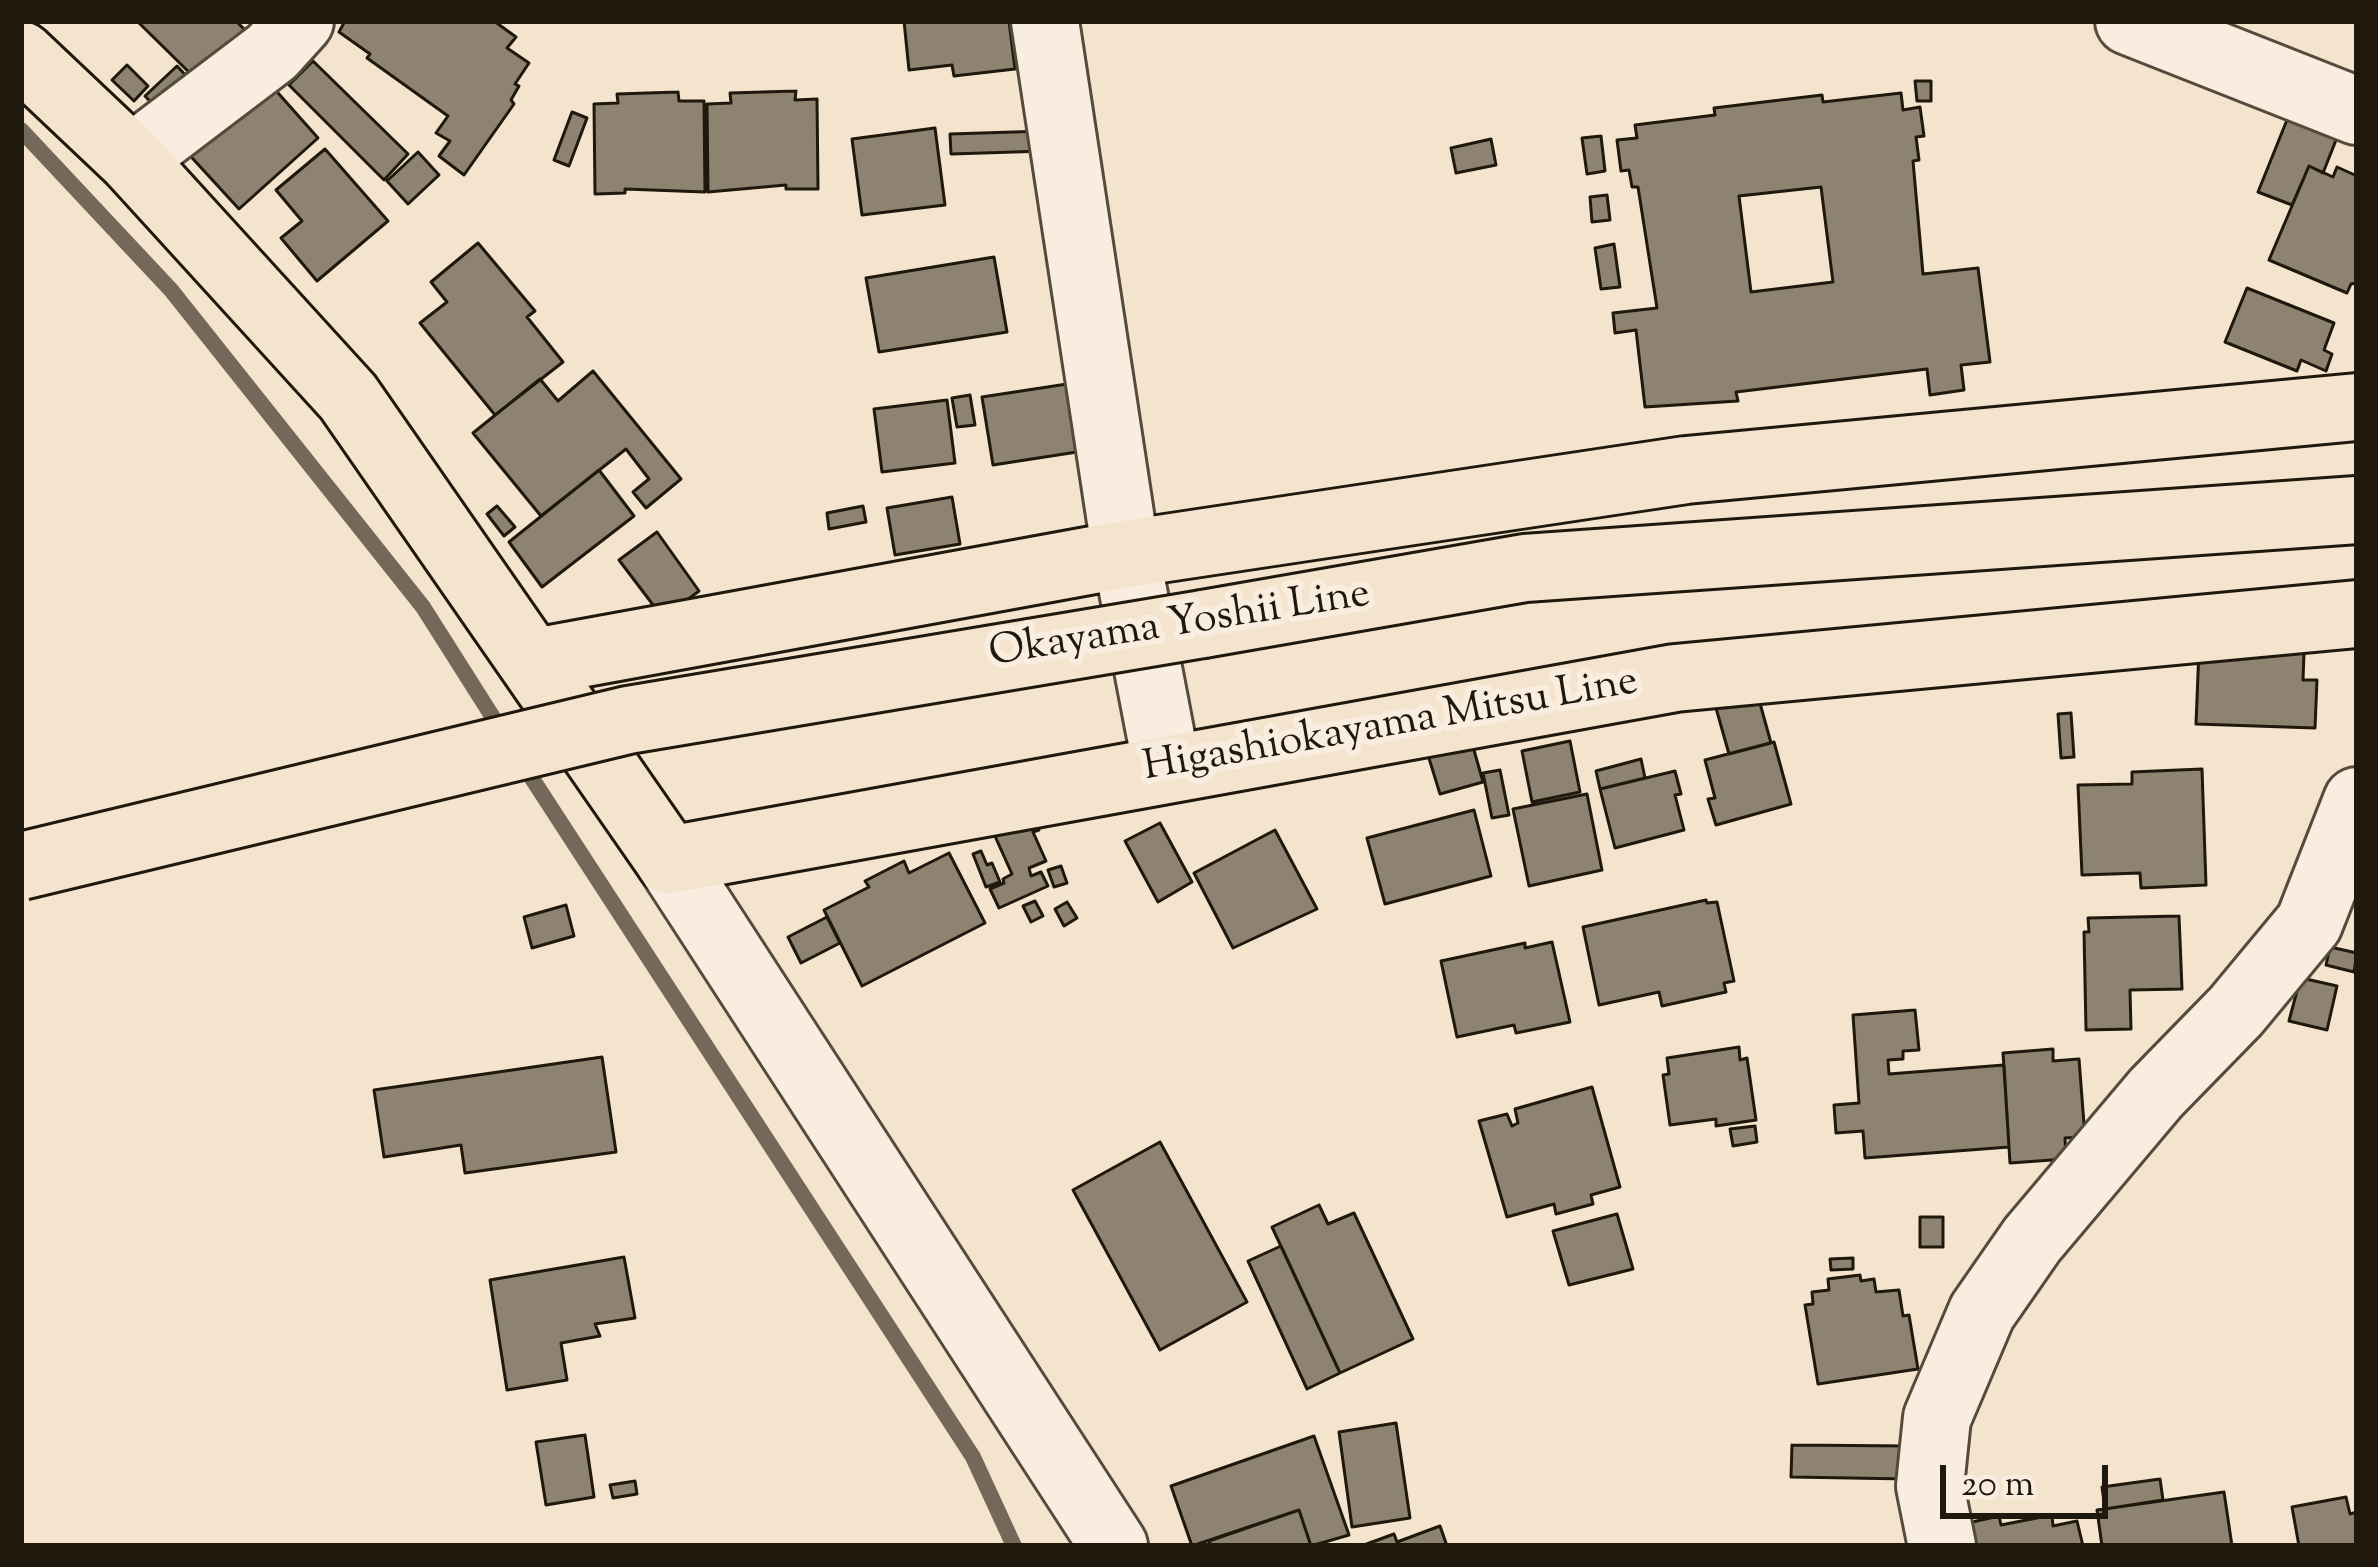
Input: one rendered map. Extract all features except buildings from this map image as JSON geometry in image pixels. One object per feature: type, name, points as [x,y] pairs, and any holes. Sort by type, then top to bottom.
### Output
[{"type":"main road","points":[[21,55],[131,159],[348,397],[669,860]]},
{"type":"main road","points":[[535,662],[1126,554],[1686,470],[2357,406]]},
{"type":"main road","name":"Okayama Yoshii Line","points":[[21,866],[628,720],[1526,568],[2357,510]]},
{"type":"main road","name":"Higashiokayama Mitsu Line","points":[[669,860],[1675,678],[2357,614]]},
{"type":"street","points":[[131,159],[272,52],[300,21]]},
{"type":"street","points":[[1045,21],[1126,554],[1167,767]]},
{"type":"street","points":[[2129,21],[2357,112]]},
{"type":"street","points":[[1942,1546],[1930,1486],[1936,1418],[1982,1312],[2032,1240],[2309,923],[2357,801]]},
{"type":"street","points":[[669,860],[1114,1546]]},
{"type":"waterway","points":[[21,130],[171,290],[423,607],[506,738]]},
{"type":"waterway","points":[[520,760],[973,1457],[1014,1546]]}]
